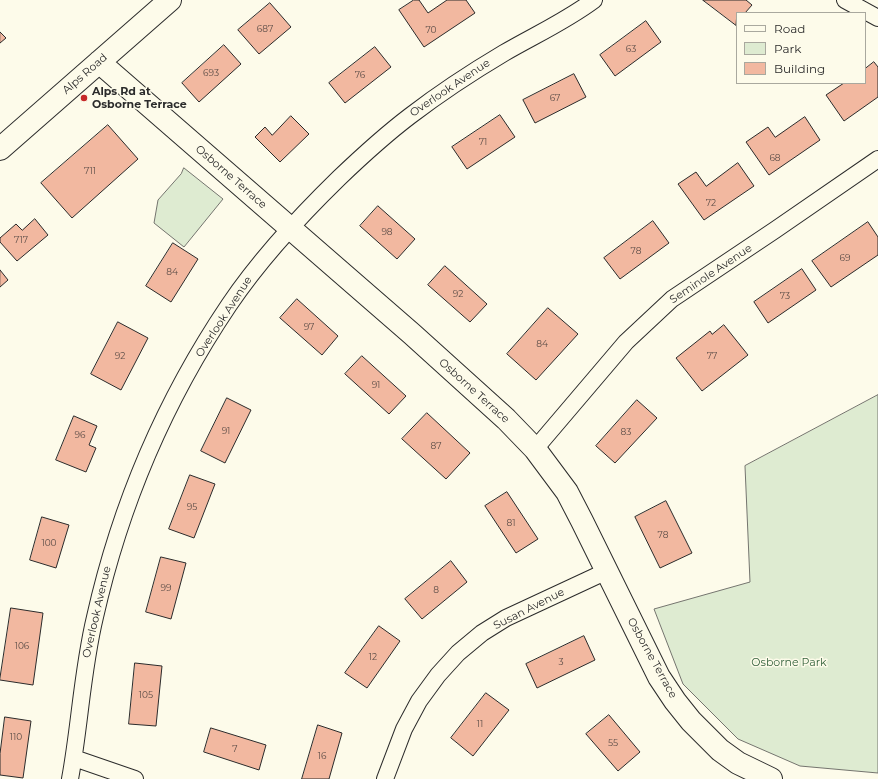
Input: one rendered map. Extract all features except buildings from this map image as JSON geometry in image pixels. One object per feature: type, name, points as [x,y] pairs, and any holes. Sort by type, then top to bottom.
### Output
[{"type":"street","name":"Alps Road","points":[[0,149],[170,0]]},
{"type":"street","name":"Overlook Avenue","points":[[70,779],[74,758],[83,678],[94,620],[109,562],[125,512],[150,449],[176,394],[230,304],[290,228],[362,155],[409,116],[457,82],[506,52],[547,30],[594,0]]},
{"type":"street","points":[[845,0],[878,18]]},
{"type":"street","name":"Osborne Terrace","points":[[99,62],[412,334],[506,418],[535,449],[567,492],[659,677],[679,706],[706,737],[720,750],[738,763],[771,779]]},
{"type":"street","name":"Seminole Avenue","points":[[535,449],[626,342],[672,299],[876,164]]},
{"type":"street","name":"Susan Avenue","points":[[385,779],[404,729],[419,701],[438,675],[458,653],[482,633],[506,618],[607,571]]},
{"type":"street","points":[[74,758],[135,779]]},
{"type":"green space","points":[[184,168],[223,199],[184,247],[154,223],[158,200],[181,174]]},
{"type":"green space","name":"Osborne Park","points":[[878,395],[878,773],[800,766],[738,739],[683,684],[654,609],[750,582],[745,466]]},
{"type":"place","name":"Alps Rd at Osborne Terrace","points":[[84,98]]}]
